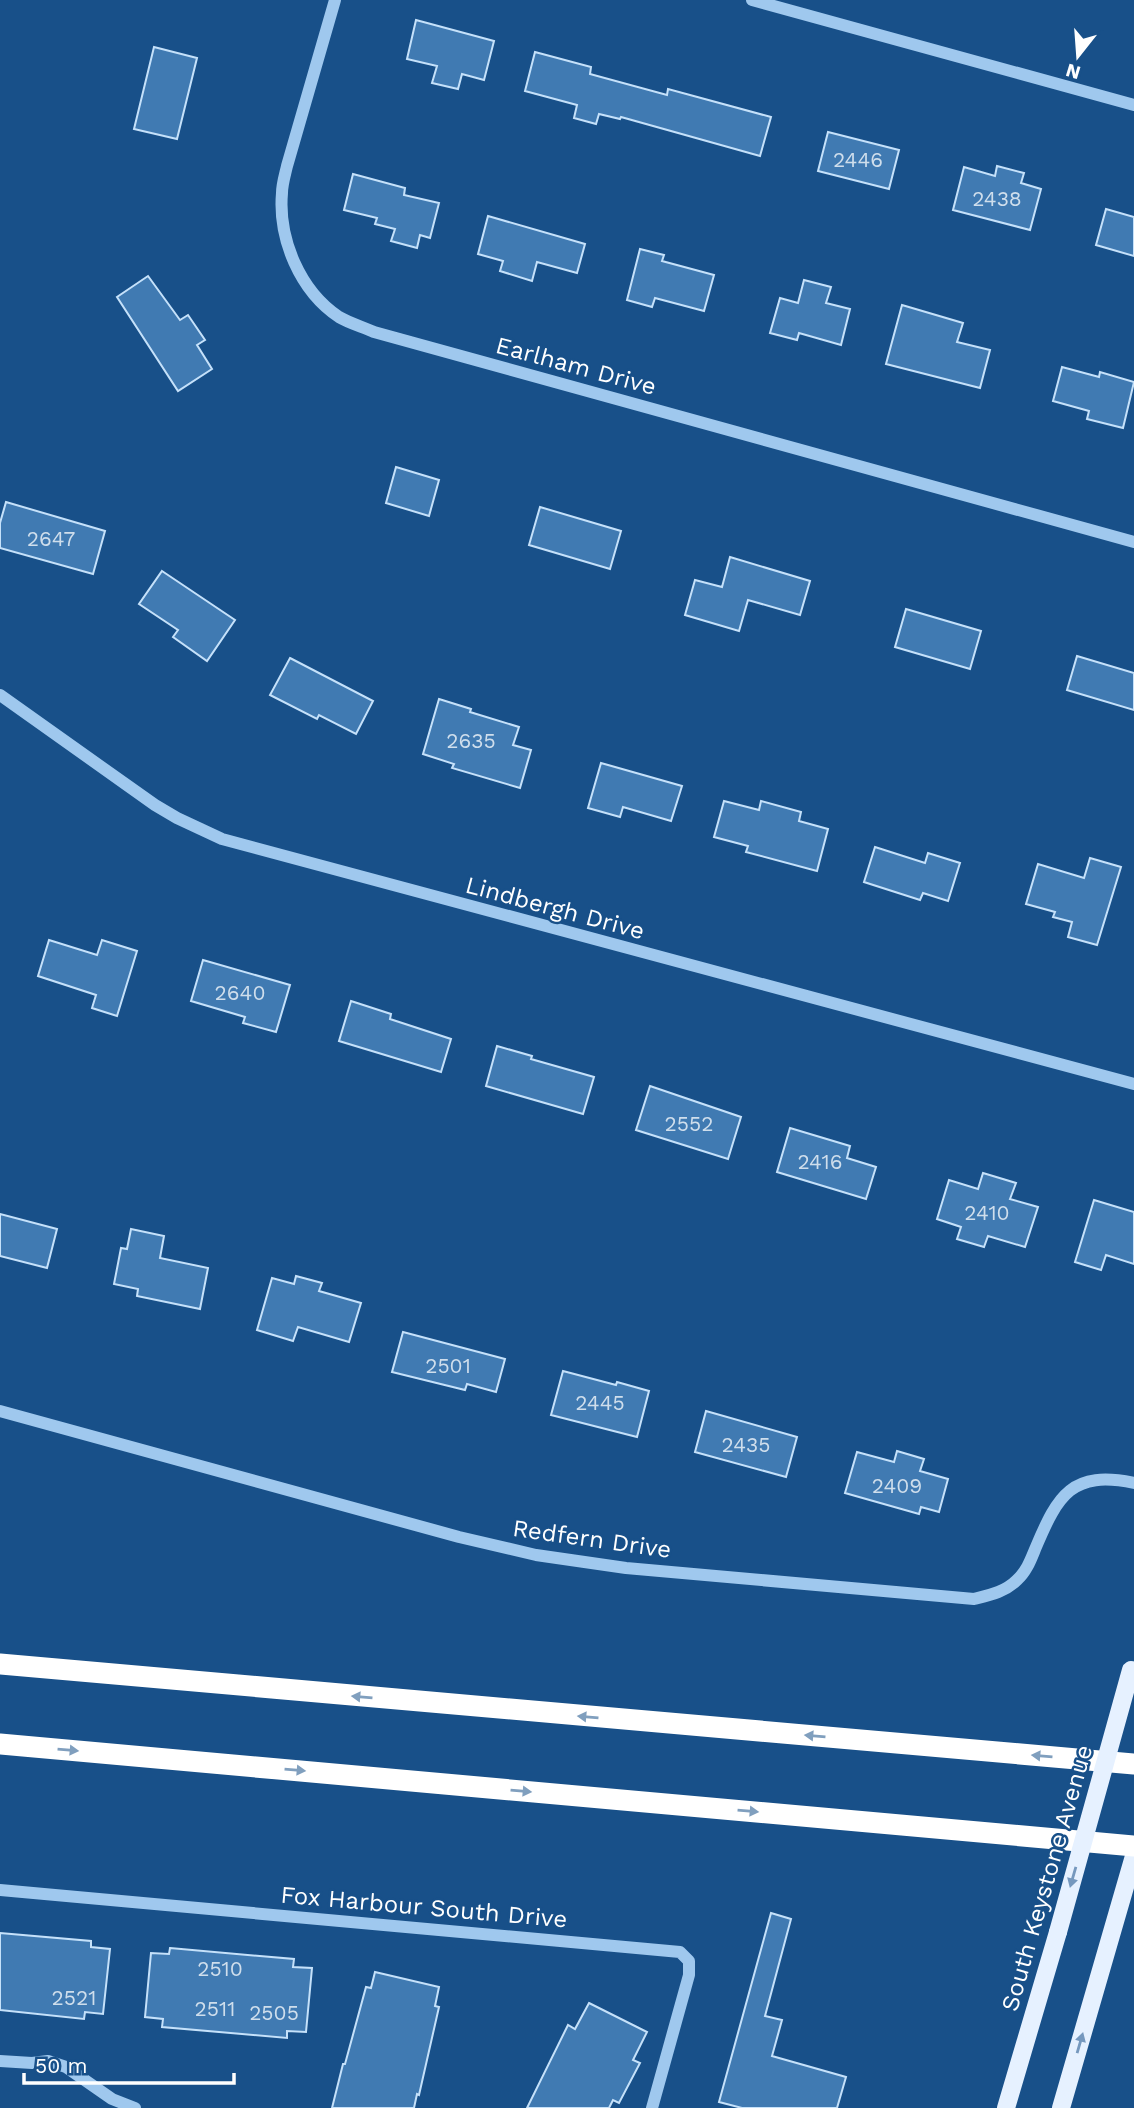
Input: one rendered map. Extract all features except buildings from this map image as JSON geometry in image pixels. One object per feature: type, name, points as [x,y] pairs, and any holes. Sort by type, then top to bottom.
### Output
[{"type":"highway","points":[[0,1664],[1134,1764]]},
{"type":"highway","points":[[0,1744],[1134,1846]]},
{"type":"main road","name":"South Keystone Avenue","points":[[1006,2108],[1133,1666]]},
{"type":"main road","points":[[1061,2108],[1134,1856]]},
{"type":"street","name":"Earlham Drive","points":[[335,0],[287,166],[282,193],[284,231],[297,268],[311,290],[339,317],[374,332],[1134,542]]},
{"type":"street","points":[[752,0],[1134,105]]},
{"type":"street","name":"Lindbergh Drive","points":[[0,695],[155,805],[222,839],[1134,1084]]},
{"type":"street","name":"Redfern Drive","points":[[0,1410],[459,1537],[536,1555],[626,1569],[974,1600],[997,1594],[1017,1580],[1027,1568],[1051,1512],[1062,1496],[1086,1481],[1112,1479],[1134,1483]]},
{"type":"street","name":"Fox Harbour South Drive","points":[[0,1890],[680,1952],[689,1961],[689,1975],[652,2108]]},
{"type":"street","points":[[0,2061],[48,2061],[66,2067],[112,2099],[135,2108]]}]
